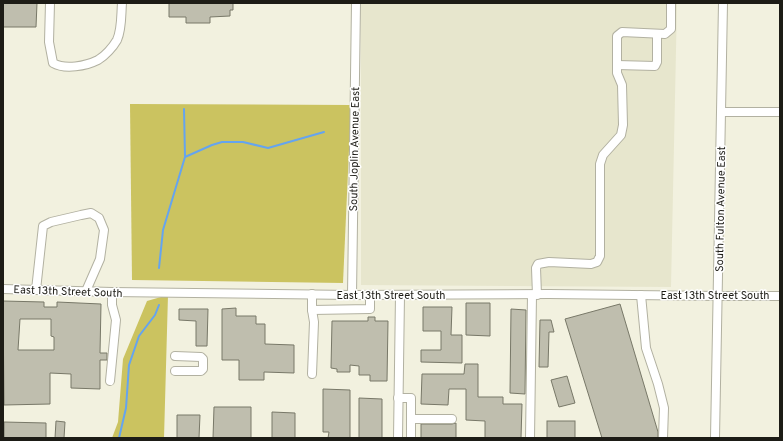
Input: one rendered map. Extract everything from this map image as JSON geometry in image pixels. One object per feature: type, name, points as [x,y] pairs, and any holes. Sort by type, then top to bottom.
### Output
[{"type":"street","points":[[50,3],[49,42],[53,63],[59,66],[78,66],[98,60],[109,51],[117,40],[120,32],[122,3]]},
{"type":"street","name":"South Joplin Avenue East","points":[[352,295],[356,3]]},
{"type":"street","points":[[530,438],[536,268],[538,264],[549,262],[591,264],[597,262],[600,256],[600,164],[603,155],[621,135],[623,125],[622,85],[617,73],[617,36],[622,32],[665,34],[671,29],[672,3]]},
{"type":"street","name":"South Fulton Avenue East","points":[[715,438],[723,3]]},
{"type":"street","points":[[617,65],[655,66],[657,62],[658,34]]},
{"type":"street","points":[[722,112],[780,112]]},
{"type":"street","points":[[36,290],[43,226],[58,220],[91,213],[99,218],[104,230],[100,259],[86,291]]},
{"type":"street","name":"East 13th Street South","points":[[3,289],[352,295],[780,296]]},
{"type":"street","points":[[110,381],[116,320],[112,305],[112,292]]},
{"type":"street","points":[[312,294],[314,322],[312,374]]},
{"type":"street","points":[[312,310],[370,309],[370,295]]},
{"type":"street","points":[[398,438],[400,295]]},
{"type":"street","points":[[641,295],[646,348],[664,408],[663,438]]},
{"type":"street","points":[[175,356],[201,357],[203,359],[203,369],[201,371],[175,371]]},
{"type":"street","points":[[398,398],[410,398],[411,438]]},
{"type":"street","points":[[411,419],[452,419]]},
{"type":"shaded area","points":[[361,3],[677,3],[671,287],[361,285]]},
{"type":"shaded area","points":[[130,104],[351,105],[343,283],[132,280]]},
{"type":"shaded area","points":[[168,295],[164,438],[112,438],[118,422],[123,359],[147,301]]},
{"type":"building","points":[[3,3],[37,3],[36,27],[3,27]]},
{"type":"building","points":[[169,3],[233,3],[233,10],[230,10],[230,16],[210,17],[210,23],[186,23],[186,17],[169,17]]},
{"type":"building","points":[[3,301],[44,302],[44,307],[57,307],[57,302],[101,304],[100,353],[107,353],[107,360],[100,360],[100,389],[71,388],[71,374],[50,373],[50,404],[4,405]],"holes":[[[20,319],[51,319],[51,336],[54,337],[54,350],[18,350]]]},
{"type":"building","points":[[466,303],[490,303],[490,336],[466,335]]},
{"type":"building","points":[[620,304],[658,432],[658,438],[602,438],[565,319]]},
{"type":"building","points":[[423,307],[452,307],[451,335],[462,335],[462,363],[421,362],[421,350],[441,350],[441,331],[423,331]]},
{"type":"building","points":[[236,308],[236,316],[256,316],[256,324],[265,324],[265,344],[294,345],[294,373],[264,372],[264,380],[239,380],[239,360],[222,360],[222,309]]},
{"type":"building","points":[[179,309],[208,309],[207,346],[196,346],[196,321],[179,320]]},
{"type":"building","points":[[511,309],[526,310],[525,394],[510,393]]},
{"type":"building","points":[[368,317],[375,317],[375,321],[388,321],[387,381],[370,381],[370,375],[359,375],[359,366],[350,365],[350,372],[337,372],[337,369],[331,368],[332,321],[368,321]]},
{"type":"building","points":[[540,320],[551,320],[554,332],[549,332],[548,367],[539,367]]},
{"type":"building","points":[[465,364],[478,364],[478,397],[503,397],[503,404],[522,404],[521,438],[485,438],[485,421],[466,420],[466,389],[449,389],[448,405],[421,404],[422,374],[464,374]]},
{"type":"building","points":[[567,376],[575,403],[559,407],[551,380]]},
{"type":"building","points":[[323,389],[350,390],[350,438],[328,438],[329,432],[323,432]]},
{"type":"building","points":[[359,398],[382,399],[382,438],[359,438]]},
{"type":"building","points":[[214,407],[251,407],[251,438],[213,438]]},
{"type":"building","points":[[272,412],[295,413],[295,438],[272,438]]},
{"type":"building","points":[[177,415],[200,415],[199,438],[177,438]]},
{"type":"building","points":[[56,421],[65,422],[64,438],[55,438]]},
{"type":"building","points":[[547,421],[575,421],[575,438],[547,438]]},
{"type":"building","points":[[4,422],[46,423],[46,438],[4,438]]},
{"type":"building","points":[[456,423],[456,438],[421,438],[421,424]]},
{"type":"waterway","points":[[159,268],[163,230],[185,157],[184,109]]},
{"type":"waterway","points":[[185,157],[222,142],[243,142],[268,148],[324,132]]},
{"type":"waterway","points":[[119,438],[126,408],[129,365],[139,336],[155,315],[159,305]]}]
